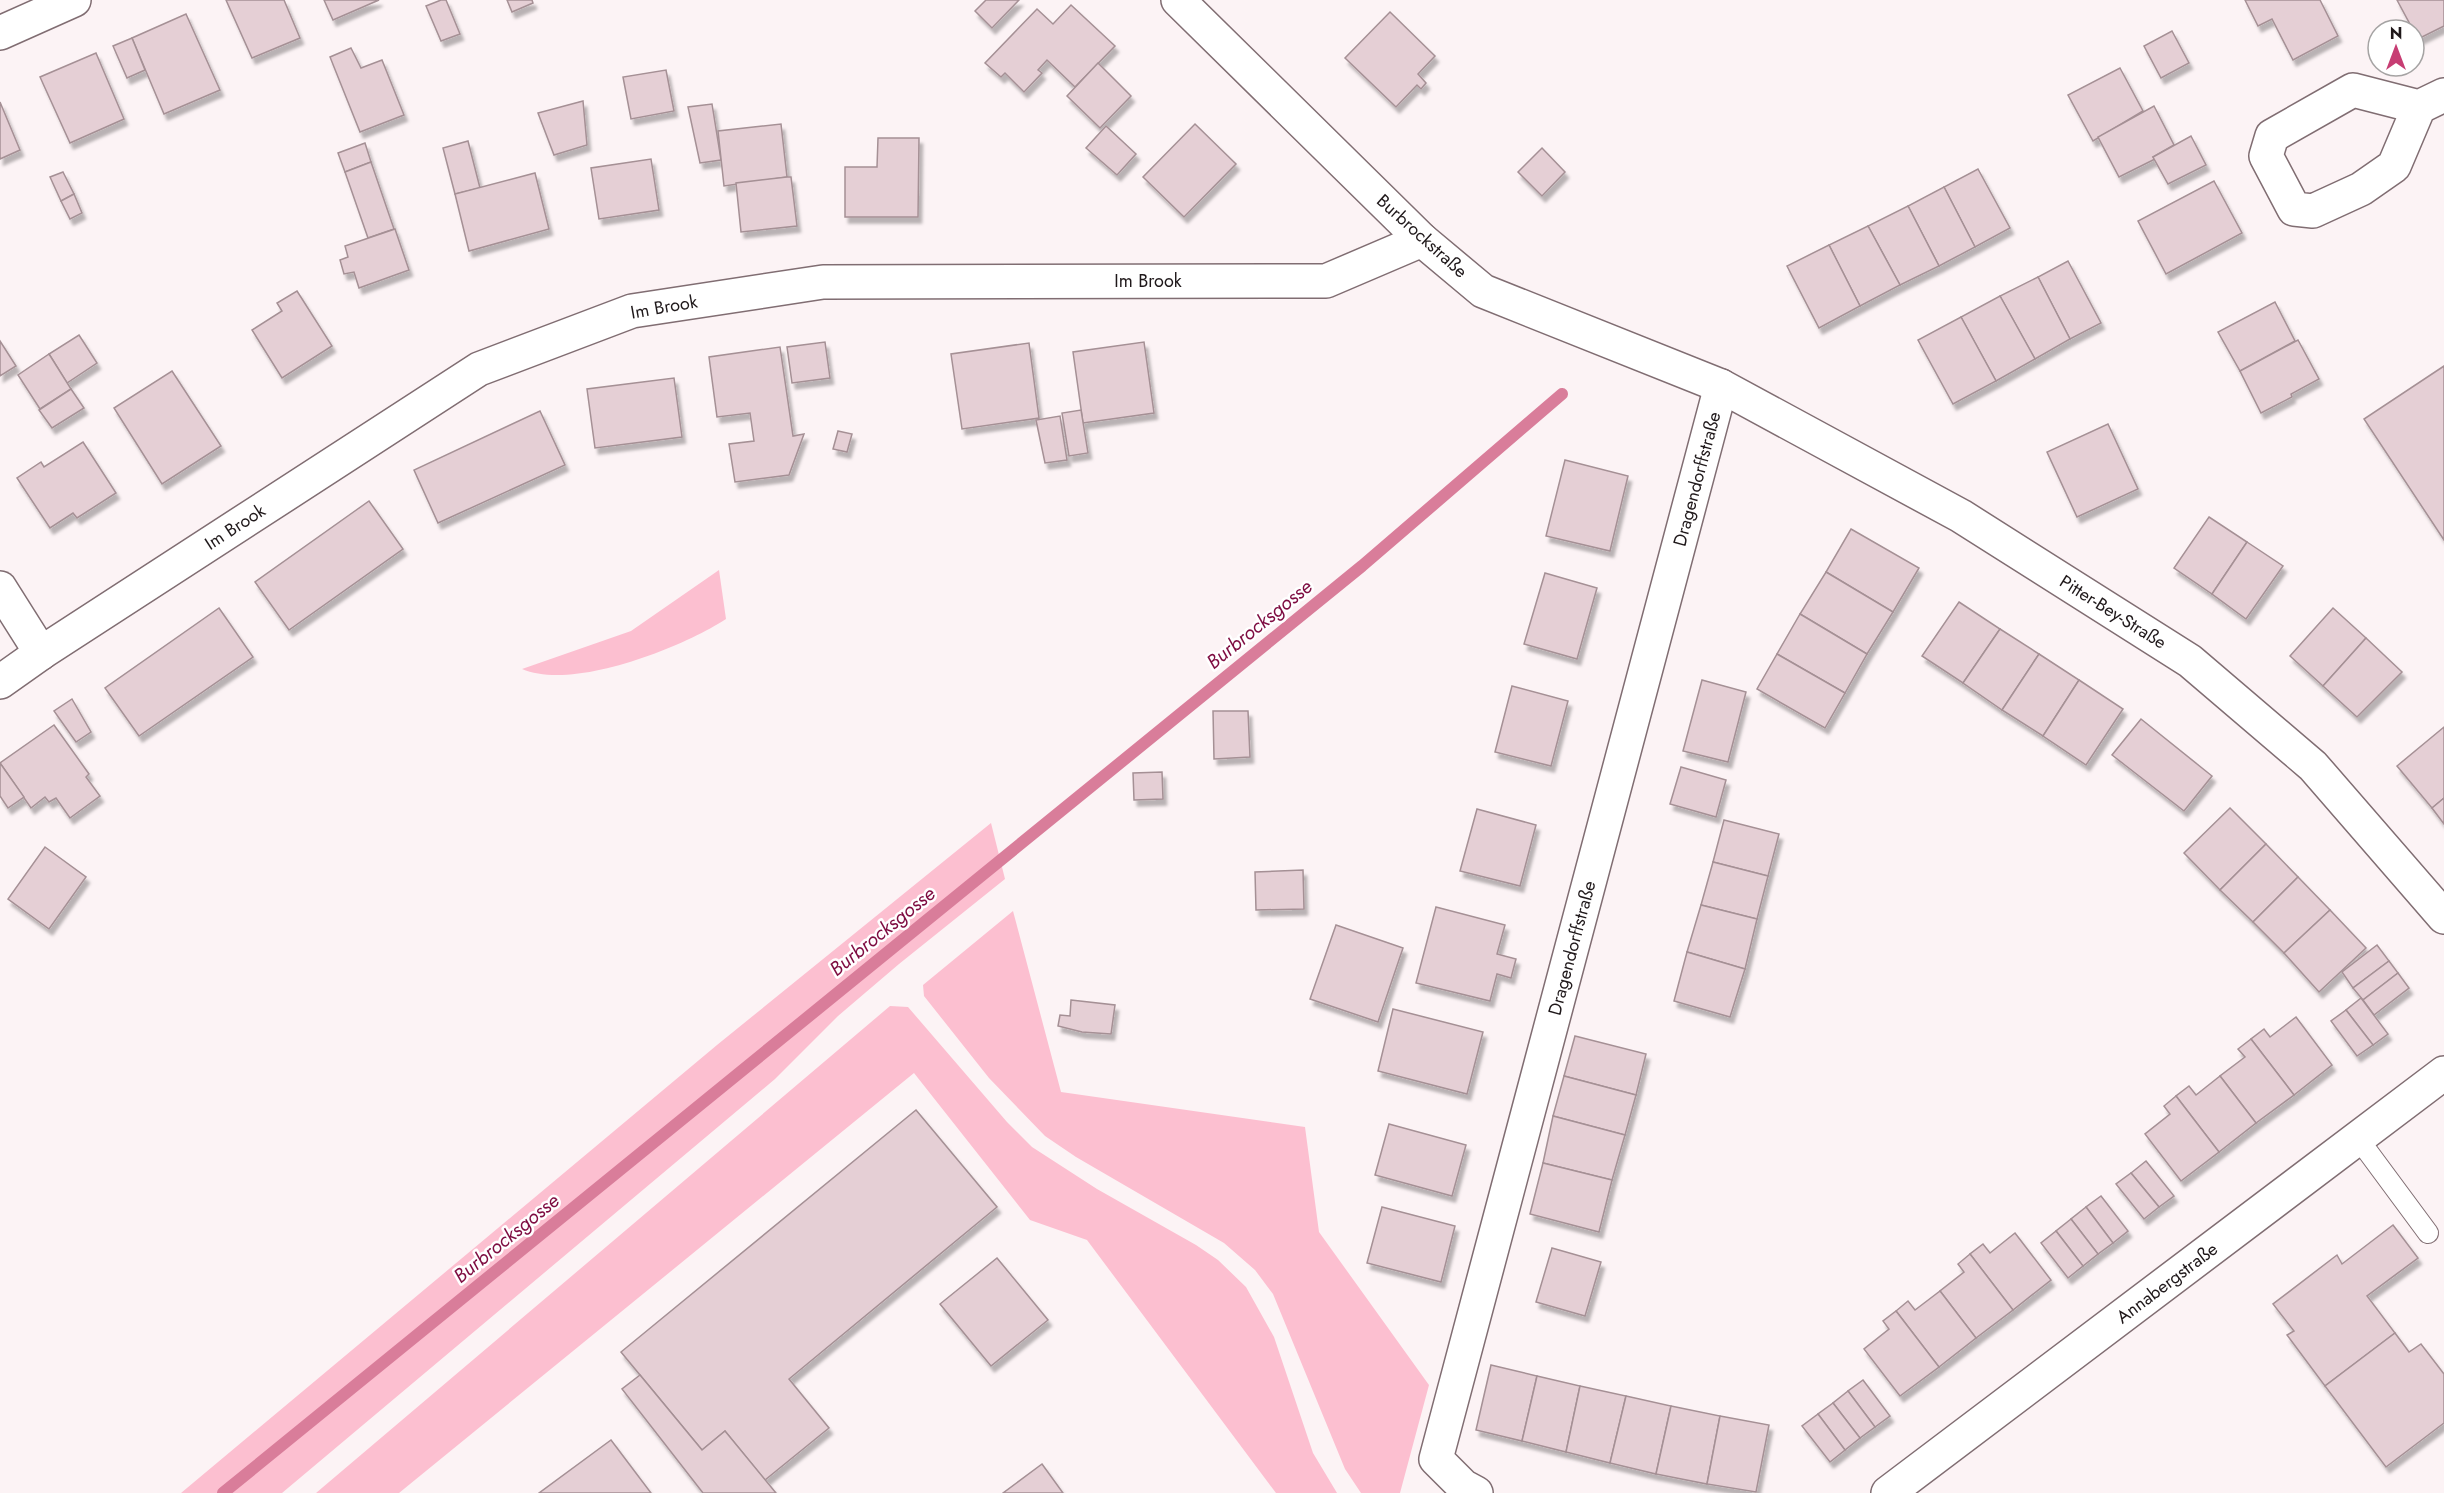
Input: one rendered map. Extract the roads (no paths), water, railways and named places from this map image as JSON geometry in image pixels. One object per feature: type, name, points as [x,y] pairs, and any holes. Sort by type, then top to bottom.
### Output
[{"type":"street","points":[[0,33],[74,0]]},
{"type":"street","name":"Burbrockstraße","points":[[1178,0],[1422,240],[1483,291],[1721,386]]},
{"type":"street","points":[[2353,90],[2432,101],[2394,166],[2361,189],[2313,211],[2294,208],[2266,156],[2272,136],[2353,90]]},
{"type":"street","name":"Im Brook","points":[[0,682],[41,653],[479,369],[632,311],[823,282],[1326,281],[1422,240]]},
{"type":"street","name":"Pitter-Bey-Straße","points":[[1721,386],[1961,516],[2190,661],[2313,766],[2444,917]]},
{"type":"street","name":"Dragendorffstraße","points":[[1476,1493],[1463,1486],[1436,1459],[1721,386]]},
{"type":"street","points":[[0,588],[41,653]]},
{"type":"street","name":"Annabergstraße","points":[[1888,1493],[2176,1277],[2356,1137],[2444,1073]]},
{"type":"lane","points":[[2356,1137],[2428,1233]]},
{"type":"waterway","name":"Burbrocksgosse","points":[[223,1493],[1362,566],[1562,394]]}]
